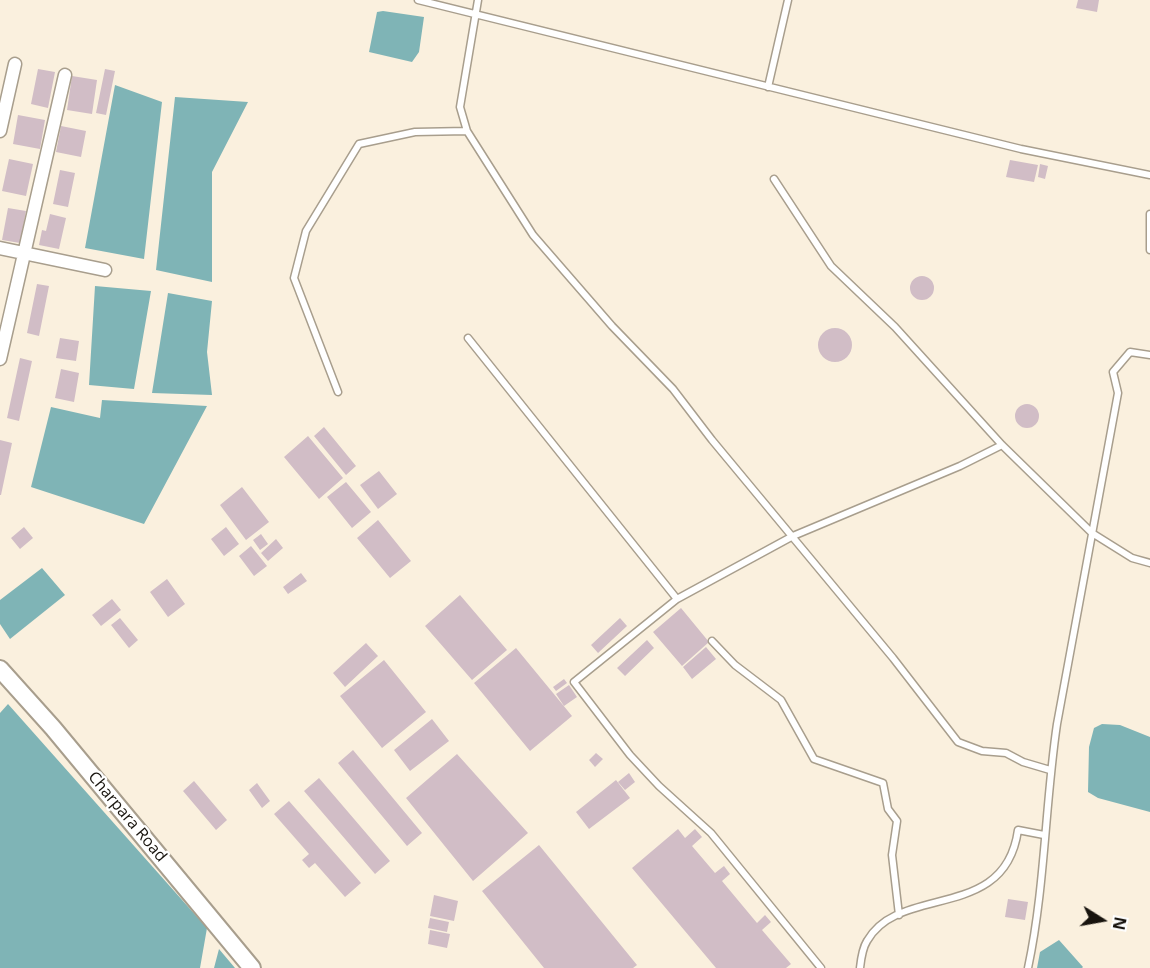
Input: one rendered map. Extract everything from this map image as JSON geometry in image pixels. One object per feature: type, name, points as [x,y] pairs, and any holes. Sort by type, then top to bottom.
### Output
[{"type":"street","points":[[0,131],[15,64]]},
{"type":"street","points":[[0,358],[65,75]]},
{"type":"street","points":[[0,248],[105,270]]},
{"type":"street","name":"Charpara Road","points":[[0,669],[60,736],[252,968]]},
{"type":"lane","points":[[418,0],[1021,149],[1150,175]]},
{"type":"lane","points":[[478,0],[460,107],[467,131],[533,235],[612,326],[673,389],[958,742],[982,751],[1006,753],[1023,762],[1050,770]]},
{"type":"lane","points":[[768,87],[788,0]]},
{"type":"lane","points":[[338,392],[294,278],[306,231],[359,144],[415,132],[467,131]]},
{"type":"lane","points":[[774,179],[831,266],[895,327],[1002,445],[1092,533],[1132,558],[1150,562]]},
{"type":"lane","points":[[1150,214],[1150,250]]},
{"type":"lane","points":[[468,338],[677,599]]},
{"type":"lane","points":[[1028,968],[1037,925],[1050,770],[1118,393],[1113,372],[1130,352],[1150,355]]},
{"type":"lane","points":[[821,968],[711,833],[659,786],[630,754],[574,682],[677,599],[793,536],[960,466],[1002,445]]},
{"type":"lane","points":[[712,641],[735,665],[781,700],[814,759],[884,783],[888,809],[897,821],[892,855],[899,915]]},
{"type":"lane","points":[[860,968],[867,940],[882,926],[899,915],[982,888],[1010,860],[1016,848],[1018,830],[1044,835]]},
{"type":"water","points":[[377,12],[424,17],[419,52],[412,62],[369,52]]},
{"type":"water","points":[[115,85],[162,102],[144,259],[85,248]]},
{"type":"water","points":[[175,97],[248,102],[212,172],[212,282],[156,270]]},
{"type":"water","points":[[95,286],[151,291],[134,389],[89,385]]},
{"type":"water","points":[[168,293],[212,301],[207,352],[212,395],[152,393]]},
{"type":"water","points":[[102,400],[207,406],[144,524],[31,487],[51,407],[100,418]]},
{"type":"water","points":[[42,568],[65,595],[10,639],[0,624],[0,600]]},
{"type":"water","points":[[8,704],[207,928],[200,968],[0,968],[0,713]]},
{"type":"water","points":[[1102,724],[1120,725],[1150,737],[1150,812],[1098,798],[1088,792],[1089,747],[1094,728]]},
{"type":"water","points":[[1059,940],[1082,968],[1037,968],[1040,952]]},
{"type":"water","points":[[219,949],[235,968],[214,968]]},
{"type":"building","points":[[1078,0],[1099,0],[1097,12],[1076,8]]},
{"type":"building","points":[[38,69],[55,72],[48,108],[31,104]]},
{"type":"building","points":[[105,69],[115,71],[106,115],[96,113]]},
{"type":"building","points":[[72,76],[97,80],[92,114],[67,110]]},
{"type":"building","points":[[18,115],[45,120],[40,149],[13,144]]},
{"type":"building","points":[[61,126],[86,131],[81,157],[56,152]]},
{"type":"building","points":[[9,159],[33,164],[26,196],[2,191]]},
{"type":"building","points":[[1010,160],[1038,165],[1034,182],[1006,177]]},
{"type":"building","points":[[1040,164],[1048,166],[1045,179],[1038,177]]},
{"type":"building","points":[[60,170],[75,173],[68,207],[53,204]]},
{"type":"building","points":[[8,208],[26,211],[20,243],[2,240]]},
{"type":"building","points":[[50,214],[66,218],[59,249],[39,245],[42,230],[46,231]]},
{"type":"building","points":[[922,276],[931,279],[934,288],[931,297],[922,300],[913,297],[910,288],[913,279]]},
{"type":"building","points":[[37,284],[49,286],[39,336],[27,333]]},
{"type":"building","points":[[835,328],[847,333],[852,345],[847,357],[835,362],[823,357],[818,345],[823,333]]},
{"type":"building","points":[[60,338],[79,341],[76,361],[56,358]]},
{"type":"building","points":[[20,358],[32,361],[19,421],[7,418]]},
{"type":"building","points":[[61,369],[79,373],[74,402],[55,398]]},
{"type":"building","points":[[1027,404],[1036,407],[1039,416],[1036,425],[1027,428],[1018,425],[1015,416],[1018,407]]},
{"type":"building","points":[[324,427],[356,466],[346,475],[314,436]]},
{"type":"building","points":[[308,436],[343,478],[319,499],[284,457]]},
{"type":"building","points":[[0,440],[12,443],[1,495],[0,495]]},
{"type":"building","points":[[379,471],[397,494],[378,509],[360,485]]},
{"type":"building","points":[[346,482],[371,512],[352,528],[327,497]]},
{"type":"building","points":[[242,487],[269,522],[246,540],[220,505]]},
{"type":"building","points":[[378,520],[411,561],[390,578],[357,538]]},
{"type":"building","points":[[24,527],[33,538],[20,549],[11,538]]},
{"type":"building","points":[[226,527],[239,544],[224,556],[211,539]]},
{"type":"building","points":[[261,534],[268,544],[260,550],[253,540]]},
{"type":"building","points":[[276,539],[283,548],[268,561],[261,553]]},
{"type":"building","points":[[251,546],[267,566],[254,576],[239,556]]},
{"type":"building","points":[[301,573],[307,581],[288,594],[283,587]]},
{"type":"building","points":[[167,579],[185,604],[168,617],[150,592]]},
{"type":"building","points":[[460,595],[507,650],[472,680],[425,626]]},
{"type":"building","points":[[112,599],[121,610],[101,626],[92,615]]},
{"type":"building","points":[[681,608],[709,642],[682,666],[653,632]]},
{"type":"building","points":[[120,618],[138,640],[129,648],[111,625]]},
{"type":"building","points":[[620,618],[627,626],[598,653],[591,645]]},
{"type":"building","points":[[647,640],[654,648],[625,676],[617,668]]},
{"type":"building","points":[[366,643],[378,656],[345,687],[333,673]]},
{"type":"building","points":[[706,647],[716,659],[692,679],[683,667]]},
{"type":"building","points":[[516,648],[572,716],[530,751],[474,683]]},
{"type":"building","points":[[384,660],[426,712],[382,748],[340,696]]},
{"type":"building","points":[[564,679],[567,683],[556,691],[553,687]]},
{"type":"building","points":[[569,685],[577,697],[564,706],[556,694]]},
{"type":"building","points":[[432,719],[449,741],[410,771],[394,750]]},
{"type":"building","points":[[353,750],[422,833],[407,846],[338,763]]},
{"type":"building","points":[[596,753],[603,759],[595,767],[589,760]]},
{"type":"building","points":[[457,754],[528,833],[473,881],[406,798]]},
{"type":"building","points":[[629,773],[635,782],[625,790],[618,782]]},
{"type":"building","points":[[319,778],[390,861],[375,874],[304,791]]},
{"type":"building","points":[[616,780],[630,798],[589,829],[576,812]]},
{"type":"building","points":[[194,781],[227,820],[216,830],[183,791]]},
{"type":"building","points":[[257,783],[270,801],[262,808],[249,790]]},
{"type":"building","points":[[289,801],[361,883],[345,897],[315,863],[309,868],[302,860],[309,854],[274,814]]},
{"type":"building","points":[[678,829],[685,838],[695,829],[702,837],[692,846],[715,873],[724,866],[730,874],[722,881],[757,923],[765,915],[771,922],[762,930],[791,964],[786,968],[716,968],[632,868]]},
{"type":"building","points":[[539,845],[637,965],[633,968],[544,968],[482,891]]},
{"type":"building","points":[[434,895],[458,901],[454,921],[430,916]]},
{"type":"building","points":[[1008,899],[1028,902],[1025,920],[1005,917]]},
{"type":"building","points":[[430,918],[449,922],[447,932],[428,928]]},
{"type":"building","points":[[430,930],[450,934],[447,948],[428,944]]}]
